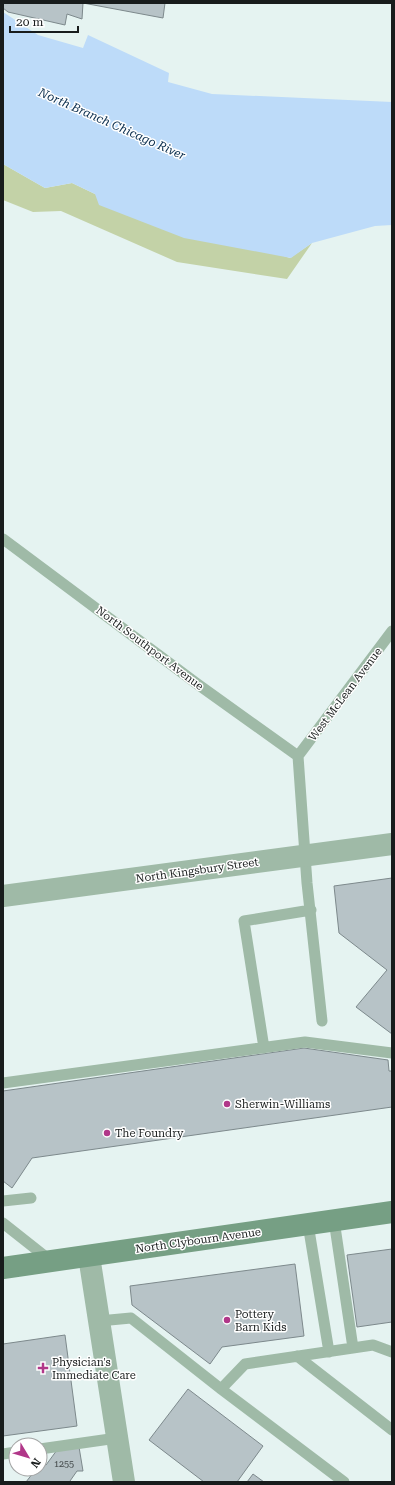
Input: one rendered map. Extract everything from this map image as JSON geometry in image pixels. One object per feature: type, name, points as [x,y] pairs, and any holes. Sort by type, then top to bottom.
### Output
[{"type":"main road","name":"North Clybourn Avenue","points":[[3,1268],[392,1212]]},
{"type":"street","name":"North Kingsbury Street","points":[[3,896],[392,844]]},
{"type":"street","points":[[89,1256],[124,1482]]},
{"type":"lane","name":"North Southport Avenue","points":[[3,539],[196,683],[298,756]]},
{"type":"lane","name":"West McLean Avenue","points":[[298,756],[392,631]]},
{"type":"lane","points":[[298,756],[305,856],[322,1021]]},
{"type":"lane","points":[[264,1048],[244,921],[311,910]]},
{"type":"lane","points":[[3,1083],[305,1042],[392,1053]]},
{"type":"lane","points":[[3,1200],[31,1198]]},
{"type":"lane","points":[[334,1220],[353,1348]]},
{"type":"lane","points":[[3,1223],[52,1262]]},
{"type":"lane","points":[[308,1224],[329,1352]]},
{"type":"lane","points":[[99,1321],[131,1318],[221,1389],[344,1482]]},
{"type":"lane","points":[[221,1389],[244,1364],[373,1345],[392,1352]]},
{"type":"lane","points":[[297,1356],[392,1430]]},
{"type":"lane","points":[[48,1448],[117,1438]]},
{"type":"green space","points":[[3,164],[45,188],[72,183],[95,194],[290,258],[312,243],[287,279],[177,262],[61,211],[33,212],[3,200]]},
{"type":"water","name":"North Branch Chicago River","points":[[3,12],[38,35],[83,48],[88,35],[169,73],[168,82],[212,94],[392,102],[392,225],[375,226],[312,243],[291,258],[184,238],[99,205],[95,194],[72,183],[45,188],[3,164]]},
{"type":"building","points":[[3,3],[83,3],[82,19],[67,14],[65,25],[8,12],[3,8]]},
{"type":"building","points":[[83,3],[165,3],[163,18]]},
{"type":"building","points":[[392,878],[392,1034],[356,1007],[387,970],[339,933],[334,886]]},
{"type":"building","name":"The Foundry","points":[[304,1048],[388,1060],[389,1071],[392,1071],[392,1107],[32,1158],[12,1188],[3,1181],[3,1091]]},
{"type":"building","points":[[392,1249],[392,1322],[357,1327],[347,1255]]},
{"type":"building","name":"Pottery Barn Kids","points":[[295,1264],[304,1336],[222,1347],[210,1364],[132,1305],[130,1286]]},
{"type":"building","points":[[65,1335],[77,1426],[3,1436],[3,1344]]},
{"type":"building","points":[[188,1389],[263,1446],[237,1482],[204,1482],[149,1440]]},
{"type":"building","points":[[79,1447],[83,1471],[77,1471],[70,1481],[72,1482],[26,1482],[30,1477],[48,1477],[48,1462],[57,1450]]},
{"type":"building","points":[[253,1474],[264,1482],[247,1482]]},
{"type":"place","name":"Sherwin-Williams","points":[[227,1104]]},
{"type":"place","name":"The Foundry","points":[[107,1133]]},
{"type":"place","name":"Pottery Barn Kids","points":[[227,1320]]},
{"type":"place","name":"Physician's Immediate Care","points":[[43,1368]]}]
